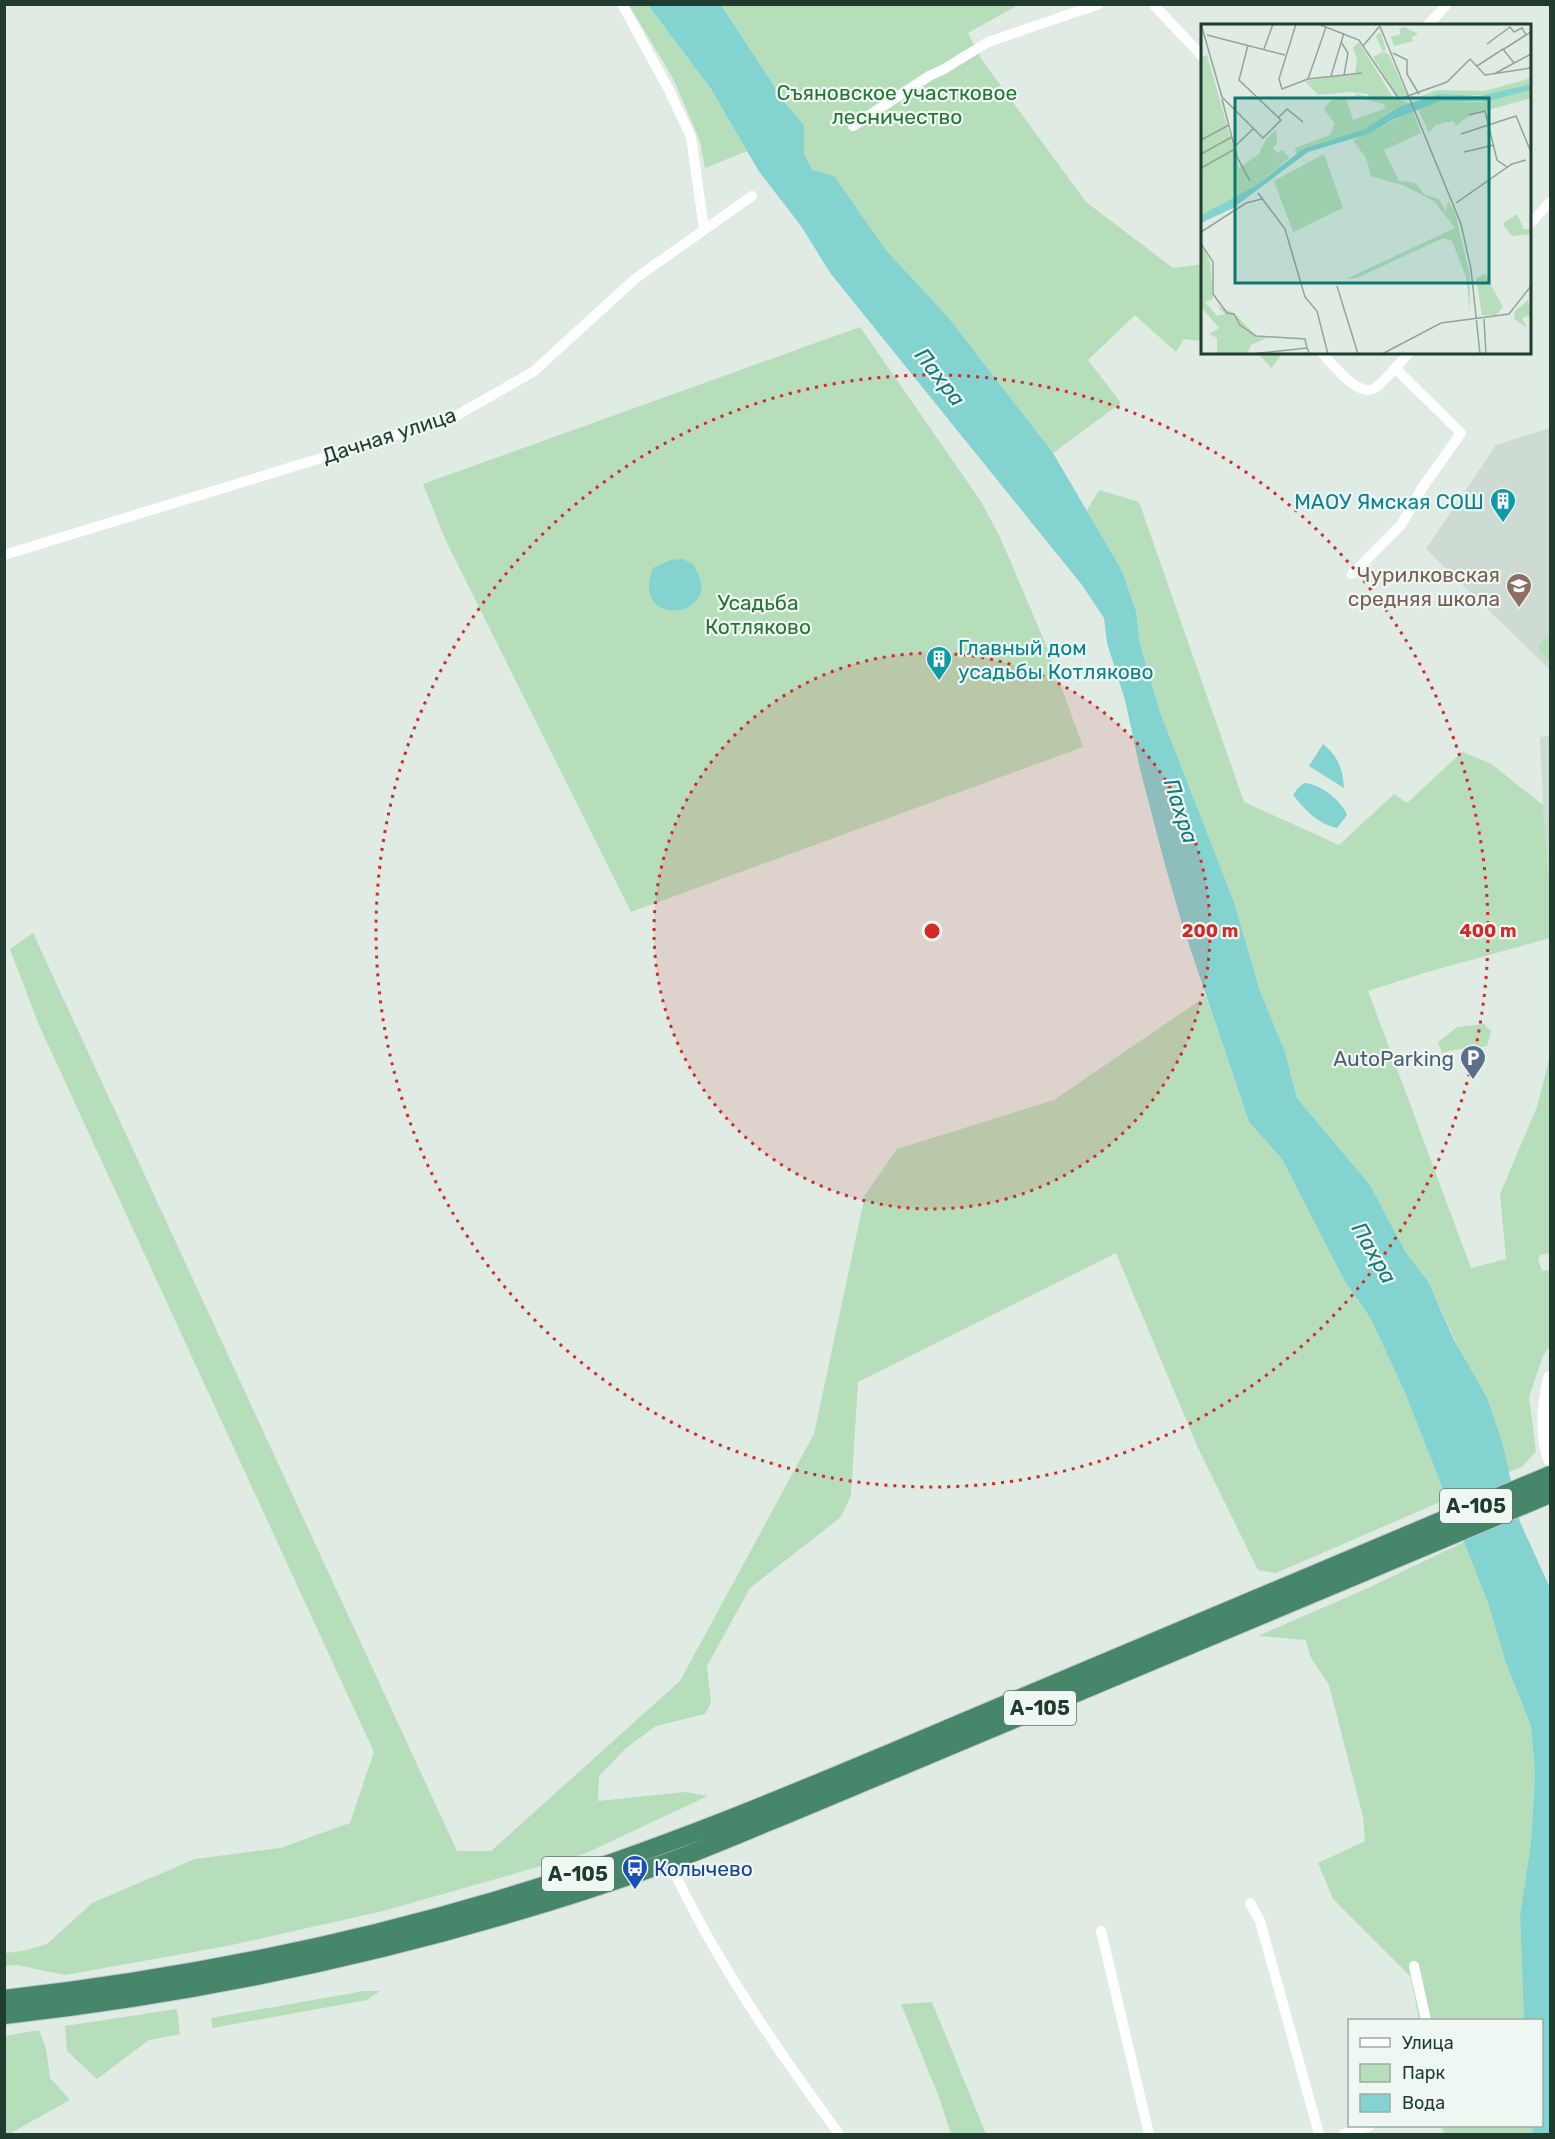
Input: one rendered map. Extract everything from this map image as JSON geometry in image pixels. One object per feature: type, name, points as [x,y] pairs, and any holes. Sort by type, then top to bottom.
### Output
[{"type":"highway","name":"А-105","points":[[4,2015],[131,2000],[215,1986],[311,1965],[506,1915],[669,1861],[799,1809],[1406,1545],[1551,1475]]},
{"type":"highway","name":"А-105","points":[[4,1999],[124,1984],[212,1969],[306,1949],[392,1929],[498,1900],[596,1869],[785,1797],[1406,1545],[1551,1494]]},
{"type":"street","points":[[622,4],[669,90],[691,137],[704,229]]},
{"type":"street","points":[[854,126],[929,76],[988,42],[1099,4]]},
{"type":"street","points":[[1153,4],[1201,54]]},
{"type":"street","points":[[1428,24],[1447,4]]},
{"type":"street","name":"Дачная улица","points":[[4,555],[452,418],[533,372],[636,278],[752,196]]},
{"type":"street","points":[[1531,223],[1551,202]]},
{"type":"street","points":[[1323,354],[1352,384],[1362,390],[1374,389],[1408,354]]},
{"type":"street","points":[[1352,574],[1401,525],[1422,488],[1461,433],[1395,368]]},
{"type":"street","points":[[1551,1378],[1545,1412],[1546,1437],[1551,1459]]},
{"type":"street","points":[[669,1861],[688,1903],[771,2041],[838,2134]]},
{"type":"street","points":[[1250,1903],[1260,1921],[1318,2134]]},
{"type":"street","points":[[1101,1931],[1149,2134]]},
{"type":"street","points":[[1414,1966],[1426,2019]]},
{"type":"street","points":[[4,1990],[45,1994]]},
{"type":"street","points":[[1344,2134],[1367,2127]]},
{"type":"shaded area","name":"Чурилковская средняя школа","points":[[1550,428],[1550,670],[1426,549],[1496,445]]},
{"type":"shaded area","points":[[1550,736],[1550,894],[1540,737]]},
{"type":"green space","points":[[629,5],[648,5],[711,89],[747,151],[705,168],[700,141],[673,78]]},
{"type":"green space","name":"Съяновское участковое лесничество","points":[[721,5],[1018,5],[968,33],[982,60],[1086,202],[1173,268],[1201,264],[1201,341],[1184,339],[1176,352],[1135,315],[1088,360],[1121,403],[1053,453],[948,317],[812,170],[804,153],[803,125],[786,104]]},
{"type":"green space","name":"Усадьба Котляково","points":[[860,327],[980,500],[1000,537],[1046,645],[1083,747],[631,912],[446,541],[423,484]]},
{"type":"green space","points":[[1259,354],[1282,354],[1271,368]]},
{"type":"green space","points":[[1099,490],[1139,502],[1244,802],[1339,845],[1394,794],[1407,803],[1462,752],[1490,763],[1543,805],[1550,894],[1550,938],[1368,991],[1471,1268],[1506,1259],[1500,1194],[1537,1107],[1550,1055],[1550,1253],[1540,1255],[1538,1259],[1542,1271],[1550,1270],[1550,1346],[1543,1356],[1529,1397],[1536,1451],[1522,1467],[1508,1472],[1503,1445],[1428,1281],[1406,1253],[1370,1185],[1297,1098],[1285,1052],[1260,991],[1234,902],[1160,712],[1140,644],[1136,611],[1122,571],[1086,512]]},
{"type":"green space","points":[[1550,634],[1550,662],[1537,647]]},
{"type":"green space","points":[[33,933],[457,1851],[491,1851],[680,1681],[814,1434],[865,1195],[897,1149],[1054,1100],[1206,996],[1249,1122],[1282,1159],[1344,1280],[1371,1319],[1405,1393],[1447,1499],[1276,1573],[1258,1570],[1198,1448],[1116,1253],[858,1382],[851,1495],[841,1517],[750,1588],[707,1666],[711,1703],[705,1714],[656,1726],[626,1748],[599,1776],[598,1801],[685,1792],[708,1796],[584,1854],[383,1911],[227,1946],[65,1975],[17,1965],[5,1966],[5,1953],[23,1951],[47,1944],[92,1903],[195,1859],[280,1848],[350,1823],[374,1752],[38,1023],[10,949]]},
{"type":"green space","points":[[1484,1024],[1491,1031],[1487,1046],[1442,1053],[1438,1042],[1457,1027]]},
{"type":"green space","points":[[1464,1542],[1488,1603],[1506,1663],[1531,1726],[1535,1774],[1531,1842],[1520,1916],[1524,2019],[1419,2019],[1411,1977],[1333,1899],[1318,1863],[1365,1841],[1363,1817],[1329,1685],[1310,1656],[1306,1640],[1258,1636],[1368,1588]]},
{"type":"green space","points":[[364,1991],[380,1991],[367,2000],[212,2028],[211,2018]]},
{"type":"green space","points":[[932,2002],[986,2134],[951,2134],[939,2097],[901,2004]]},
{"type":"green space","points":[[177,2009],[180,2034],[149,2040],[97,2079],[67,2051],[65,2026]]},
{"type":"green space","points":[[39,2030],[46,2048],[50,2078],[70,2100],[9,2134],[5,2134],[5,2036]]},
{"type":"green space","points":[[1442,2127],[1532,2127],[1533,2134],[1445,2134]]},
{"type":"water","name":"Пахра","points":[[648,5],[721,5],[786,104],[804,125],[804,153],[812,170],[834,176],[885,249],[948,317],[1053,453],[1122,571],[1136,611],[1140,644],[1160,712],[1234,902],[1260,991],[1285,1052],[1297,1098],[1370,1185],[1406,1253],[1428,1281],[1454,1340],[1487,1398],[1503,1445],[1520,1522],[1550,1588],[1550,2134],[1533,2134],[1532,2127],[1543,2127],[1543,2019],[1524,2019],[1520,1916],[1531,1842],[1535,1774],[1531,1726],[1506,1663],[1488,1603],[1405,1393],[1371,1319],[1344,1280],[1282,1159],[1249,1122],[1183,927],[1165,865],[1125,700],[1107,643],[1104,618],[1082,585],[831,274],[801,226],[758,170],[711,89]]},
{"type":"water","points":[[683,559],[694,565],[701,581],[701,592],[696,601],[688,607],[667,610],[651,597],[649,585],[653,568],[671,560]]},
{"type":"water","points":[[1323,744],[1339,763],[1344,788],[1309,766]]},
{"type":"water","points":[[1304,783],[1323,789],[1340,804],[1347,815],[1337,828],[1312,816],[1293,795]]},
{"type":"place","name":"МАОУ Ямская СОШ","points":[[1503,524]]},
{"type":"place","name":"Чурилковская средняя школа","points":[[1519,609]]},
{"type":"place","name":"Главный дом усадьбы Котляково","points":[[939,682]]},
{"type":"place","name":"AutoParking","points":[[1473,1081]]},
{"type":"place","name":"Колычево","points":[[635,1891]]}]
